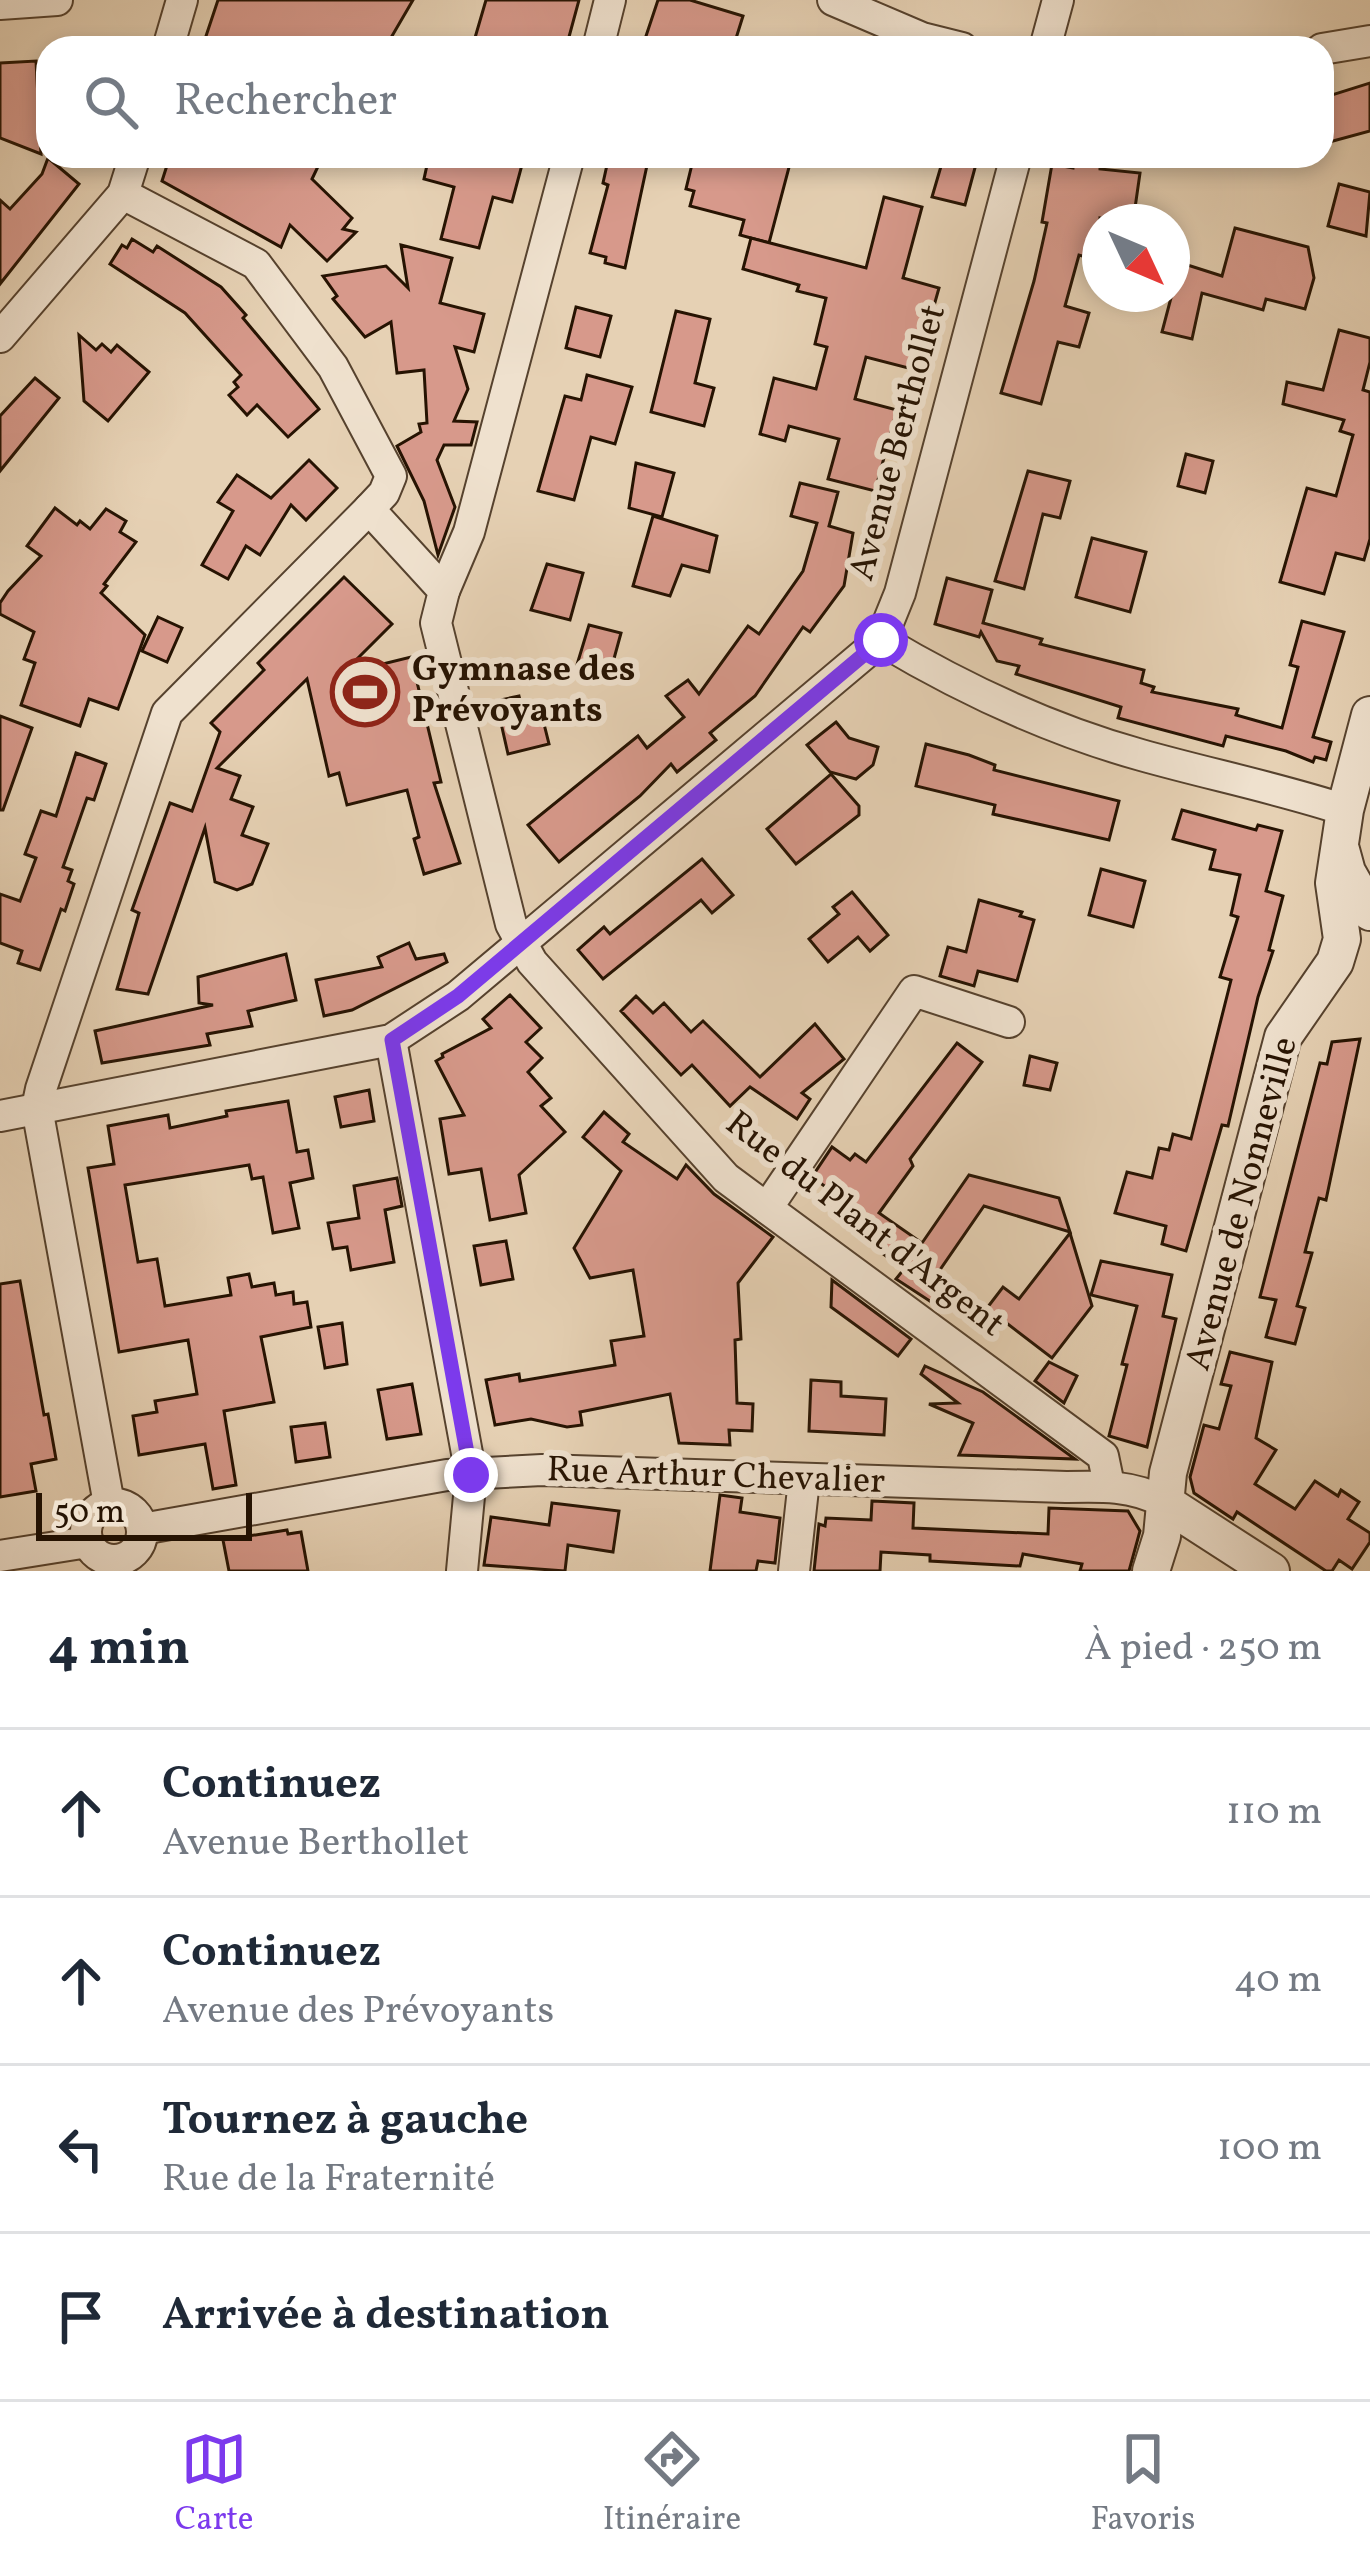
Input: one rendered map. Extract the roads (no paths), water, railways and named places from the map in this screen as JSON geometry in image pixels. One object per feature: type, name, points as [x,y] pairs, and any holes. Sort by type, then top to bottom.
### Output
[{"type":"street","points":[[0,4],[57,0]]},
{"type":"street","points":[[172,36],[182,0]]},
{"type":"street","points":[[601,36],[610,0]]},
{"type":"street","points":[[833,0],[917,36]]},
{"type":"street","points":[[1048,36],[1058,0]]},
{"type":"street","points":[[1334,47],[1370,40]]},
{"type":"street","points":[[0,336],[123,194],[131,168]]},
{"type":"street","points":[[369,509],[444,591],[469,532],[566,168]]},
{"type":"street","name":"Avenue Berthollet","points":[[392,1040],[458,996],[881,640],[900,593],[1013,168]]},
{"type":"street","points":[[109,1504],[37,1108],[167,713],[369,509],[384,493],[391,476],[333,367],[256,263],[123,194]]},
{"type":"street","name":"Rue du Plant d'Argent","points":[[444,591],[436,623],[518,943],[726,1178],[1102,1456],[1109,1485]]},
{"type":"street","points":[[881,640],[956,685],[1038,719],[1343,829],[1347,872],[1370,912]]},
{"type":"street","name":"Avenue de Nonneville","points":[[1151,1571],[1162,1536],[1164,1502],[1283,1037],[1356,937],[1334,883],[1370,715]]},
{"type":"street","points":[[767,1208],[914,991],[1009,1022]]},
{"type":"street","points":[[0,1116],[392,1040],[471,1475],[462,1571]]},
{"type":"street","name":"Rue Arthur Chevalier","points":[[142,1529],[402,1483],[542,1470],[1109,1485],[1145,1492],[1164,1502],[1271,1571]]},
{"type":"street","points":[[794,1571],[804,1480]]},
{"type":"street","points":[[109,1504],[128,1507],[142,1529],[138,1548],[115,1566],[88,1541],[92,1514],[109,1504]]},
{"type":"street","points":[[0,1556],[88,1541]]},
{"type":"place","name":"Gymnase des Prévoyants","points":[[365,692]]}]
